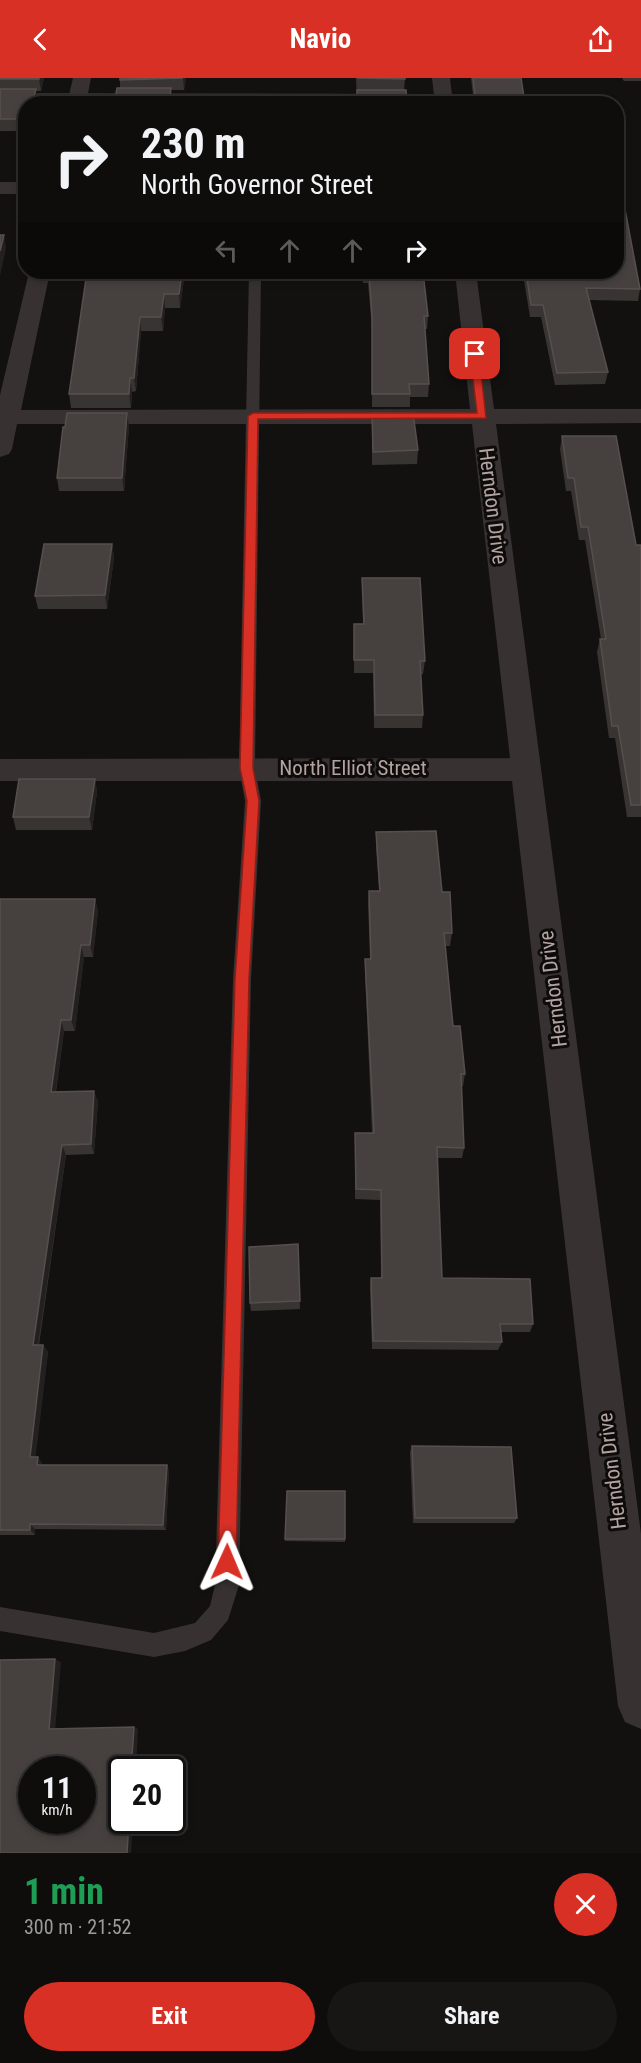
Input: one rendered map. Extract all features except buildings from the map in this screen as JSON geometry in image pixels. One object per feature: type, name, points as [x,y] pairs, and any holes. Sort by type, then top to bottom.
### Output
[{"type":"street","points":[[441,78],[443,96]]},
{"type":"street","points":[[0,188],[18,188]]},
{"type":"street","points":[[0,449],[4,417],[37,279]]},
{"type":"street","name":"Herndon Drive","points":[[466,279],[641,1706]]},
{"type":"street","points":[[4,417],[641,416]]},
{"type":"street","name":"North Elliot Street","points":[[0,770],[247,768],[526,770]]},
{"type":"lane","points":[[0,96],[79,93],[235,96]]},
{"type":"lane","points":[[0,1618],[154,1645],[185,1639],[203,1632],[220,1612],[227,1585],[242,979],[253,801],[247,768],[255,279]]},
{"type":"route","points":[[227,1562],[242,979],[253,801],[247,768],[253,416],[482,416],[475,354]]}]
